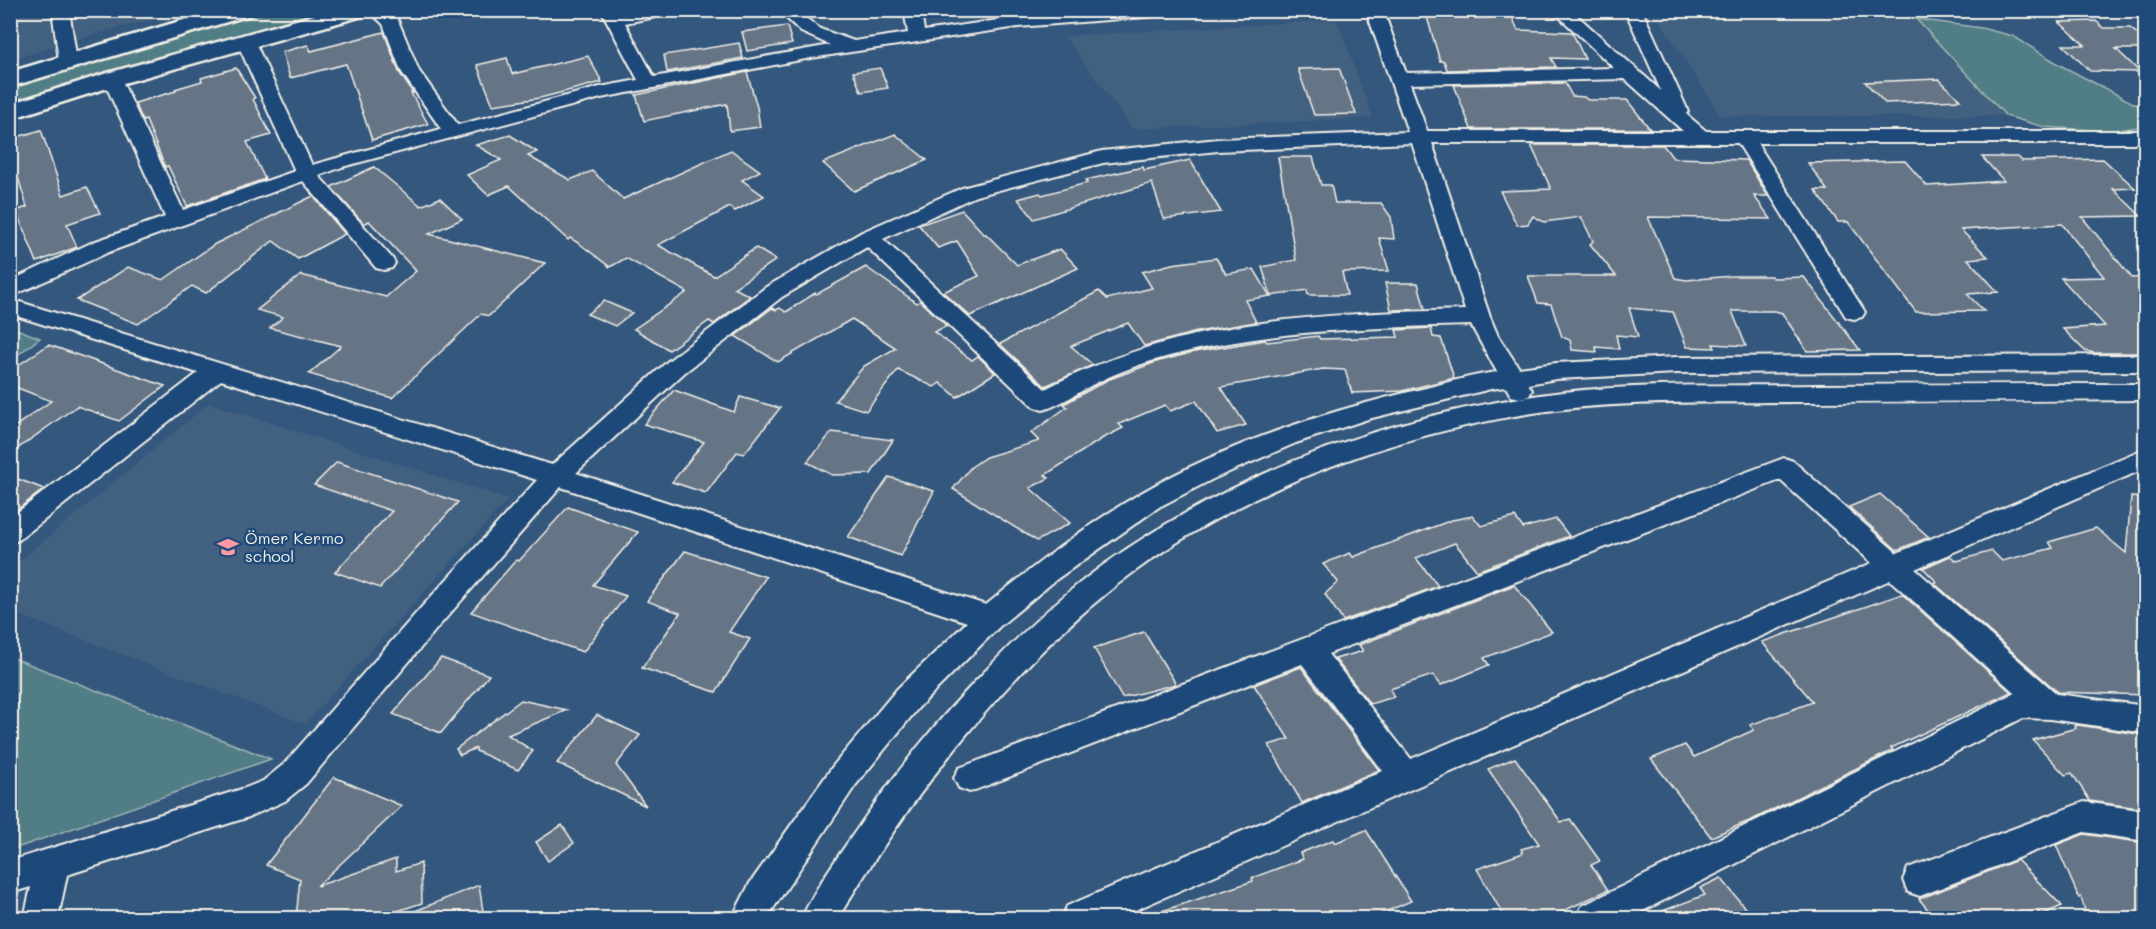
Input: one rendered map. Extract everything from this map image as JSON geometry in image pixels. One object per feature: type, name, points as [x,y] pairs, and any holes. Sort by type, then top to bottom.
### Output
[{"type":"main road","points":[[10,80],[242,10]]},
{"type":"main road","points":[[10,112],[245,40],[358,10]]},
{"type":"street","points":[[60,10],[68,61]]},
{"type":"street","points":[[376,10],[391,22],[410,71],[453,132]]},
{"type":"street","points":[[649,84],[612,16],[664,10]]},
{"type":"street","points":[[786,10],[801,26],[820,38],[856,46]]},
{"type":"street","points":[[912,10],[917,37]]},
{"type":"street","points":[[10,290],[101,247],[334,163],[600,93],[917,37],[983,19],[1018,22],[1171,10]]},
{"type":"street","points":[[1374,10],[1420,138],[1479,317],[1487,336],[1530,406]]},
{"type":"street","points":[[1560,10],[1701,137]]},
{"type":"street","points":[[1632,10],[1684,122]]},
{"type":"street","points":[[245,40],[306,173],[384,263]]},
{"type":"street","points":[[1398,79],[1630,73]]},
{"type":"street","points":[[112,79],[177,220]]},
{"type":"street","points":[[1744,137],[1854,312]]},
{"type":"street","points":[[10,878],[249,802],[285,783],[556,476],[676,367],[774,292],[869,237],[969,192],[1102,157],[1218,145],[1420,138],[2145,137]]},
{"type":"street","points":[[869,237],[1043,401],[1115,365],[1215,336],[1328,321],[1479,317]]},
{"type":"street","points":[[10,306],[556,476],[990,618]]},
{"type":"street","points":[[1977,363],[1999,392]]},
{"type":"street","points":[[749,918],[762,895],[844,776],[908,698],[990,618],[1047,571],[1150,500],[1204,472],[1287,437],[1364,411],[1512,377],[1602,368],[1677,365],[2145,363]]},
{"type":"street","points":[[10,533],[218,370]]},
{"type":"street","points":[[819,918],[899,795],[1005,671],[1062,616],[1117,570],[1160,541],[1215,508],[1289,473],[1345,451],[1401,434],[1530,406],[1610,398],[2145,392]]},
{"type":"street","points":[[1079,918],[2145,457]]},
{"type":"street","points":[[970,778],[1784,468],[2050,706]]},
{"type":"street","points":[[1307,649],[1406,777]]},
{"type":"street","points":[[1594,918],[2020,705],[2050,706],[2145,720]]},
{"type":"street","points":[[1920,879],[2084,817],[2145,826]]},
{"type":"street","points":[[41,918],[52,866]]},
{"type":"shaded area","points":[[11,11],[189,11],[97,33],[11,60]]},
{"type":"shaded area","points":[[1659,19],[1916,19],[2006,116],[1721,116]]},
{"type":"shaded area","points":[[1337,20],[1373,118],[1133,129],[1064,36]]},
{"type":"shaded area","points":[[209,403],[508,499],[305,724],[11,612],[10,569]]},
{"type":"green space","points":[[270,11],[330,11],[161,56],[11,102],[10,86]]},
{"type":"green space","points":[[1916,19],[1981,28],[2013,36],[2060,65],[2137,105],[2145,120],[2145,126],[2110,131],[2044,127],[2006,116]]},
{"type":"green space","points":[[11,327],[40,338],[10,360]]},
{"type":"green space","points":[[11,657],[271,759],[11,850]]},
{"type":"building","points":[[1488,16],[1512,17],[1518,30],[1572,32],[1585,59],[1551,58],[1556,67],[1447,70],[1444,61],[1440,61],[1427,17],[1489,18]]},
{"type":"building","points":[[2096,21],[2104,28],[2130,28],[2145,40],[2145,49],[2116,49],[2140,72],[2090,71],[2063,45],[2085,45],[2059,22]]},
{"type":"building","points":[[787,26],[792,44],[747,51],[742,32]]},
{"type":"building","points":[[384,32],[399,72],[413,93],[411,93],[428,124],[372,140],[346,64],[290,78],[282,52],[308,45],[311,51]]},
{"type":"building","points":[[739,43],[743,58],[667,72],[664,55]]},
{"type":"building","points":[[588,56],[602,82],[540,98],[493,105],[477,65],[507,58],[512,74]]},
{"type":"building","points":[[236,68],[255,98],[253,99],[271,135],[247,142],[265,179],[187,206],[168,166],[165,167],[146,120],[143,121],[135,103],[176,91],[175,89],[202,81],[201,78]]},
{"type":"building","points":[[880,68],[888,88],[861,92],[853,72]]},
{"type":"building","points":[[1339,68],[1356,114],[1314,115],[1298,69]]},
{"type":"building","points":[[747,72],[760,127],[730,131],[727,104],[644,121],[636,95]]},
{"type":"building","points":[[1939,79],[1960,100],[1885,103],[1865,82]]},
{"type":"building","points":[[1565,83],[1572,96],[1584,97],[1588,100],[1627,100],[1650,129],[1471,129],[1454,85]]},
{"type":"building","points":[[41,130],[63,195],[87,187],[100,213],[67,224],[77,247],[37,262],[16,211],[27,207],[10,151],[10,139]]},
{"type":"building","points":[[895,134],[927,160],[854,191],[823,163]]},
{"type":"building","points":[[510,135],[537,152],[528,156],[570,180],[592,171],[623,199],[731,150],[760,171],[742,180],[764,196],[735,211],[730,207],[658,245],[714,276],[756,248],[776,260],[734,288],[750,296],[714,324],[709,321],[669,350],[634,329],[687,292],[626,258],[610,267],[580,244],[570,238],[568,240],[509,186],[488,195],[467,175],[501,160],[476,145]]},
{"type":"building","points":[[1531,145],[1663,145],[1673,158],[1746,160],[1768,196],[1754,196],[1771,219],[1648,217],[1675,278],[1686,280],[1732,276],[1804,277],[1860,350],[1807,351],[1782,313],[1775,311],[1732,311],[1746,346],[1713,344],[1715,348],[1687,347],[1673,312],[1629,308],[1638,337],[1616,335],[1619,349],[1596,347],[1597,352],[1572,350],[1570,340],[1562,337],[1551,304],[1538,303],[1528,276],[1616,276],[1590,244],[1593,241],[1581,217],[1544,222],[1533,216],[1528,224],[1517,225],[1500,191],[1551,189]]},
{"type":"building","points":[[1278,157],[1313,157],[1321,185],[1331,185],[1335,203],[1381,203],[1391,217],[1394,239],[1379,238],[1389,271],[1342,272],[1347,295],[1308,295],[1307,290],[1271,296],[1262,267],[1296,260]]},
{"type":"building","points":[[1982,157],[2018,157],[2022,161],[2103,159],[2135,188],[2113,189],[2141,216],[2082,217],[2132,278],[2145,277],[2143,291],[2145,294],[2145,353],[2085,351],[2063,329],[2105,326],[2061,278],[2104,277],[2062,224],[1961,230],[1988,257],[1968,259],[1998,292],[1967,294],[1984,311],[1916,312],[1848,222],[1838,222],[1815,190],[1827,190],[1808,163],[1905,161],[1927,186],[2004,181]]},
{"type":"building","points":[[1190,160],[1221,212],[1164,219],[1152,183],[1034,219],[1018,199],[1040,193],[1042,195],[1087,183],[1086,180],[1143,167],[1144,170]]},
{"type":"building","points":[[374,167],[421,206],[440,198],[462,219],[429,234],[545,263],[489,316],[481,314],[392,398],[309,374],[341,346],[270,328],[283,317],[257,310],[301,275],[386,297],[416,271],[369,221],[364,224],[331,187]]},
{"type":"building","points":[[313,196],[345,234],[298,259],[273,241],[206,293],[192,286],[138,324],[77,300],[128,267],[163,280],[215,244]]},
{"type":"building","points":[[962,210],[1017,265],[1060,249],[1078,268],[970,316],[943,292],[979,276],[957,241],[938,248],[919,225]]},
{"type":"building","points":[[1216,258],[1226,274],[1254,269],[1270,296],[1245,300],[1256,322],[1197,332],[1144,346],[1128,323],[1071,346],[1093,365],[1045,386],[1000,344],[1099,291],[1107,299],[1152,288],[1142,272],[1172,264]]},
{"type":"building","points":[[866,267],[917,303],[920,301],[947,326],[934,332],[972,360],[978,356],[995,373],[957,397],[940,383],[934,387],[898,370],[866,411],[835,401],[864,366],[896,348],[852,319],[778,362],[735,336],[772,308],[776,310],[780,308],[786,312],[815,293]]},
{"type":"building","points":[[1385,283],[1418,283],[1425,309],[1391,310]]},
{"type":"building","points":[[604,301],[632,313],[615,326],[587,314]]},
{"type":"building","points":[[1431,328],[1433,337],[1441,338],[1454,378],[1402,391],[1352,393],[1345,370],[1323,369],[1221,387],[1246,425],[1217,433],[1196,401],[1170,411],[1165,405],[1119,424],[1123,428],[1045,475],[1049,478],[1030,488],[1070,523],[1037,541],[953,489],[971,467],[986,457],[1039,441],[1031,433],[1067,407],[1064,404],[1107,380],[1156,362],[1194,352],[1265,340],[1267,342],[1318,336],[1320,339],[1398,337],[1396,330]]},
{"type":"building","points":[[48,345],[165,386],[119,421],[77,406],[10,454],[10,430],[51,401],[10,385],[10,371]]},
{"type":"building","points":[[674,390],[734,412],[740,397],[780,408],[744,454],[737,452],[706,493],[672,482],[704,442],[644,424]]},
{"type":"building","points":[[832,432],[893,440],[871,474],[832,475],[807,462]]},
{"type":"building","points":[[337,462],[458,502],[380,588],[335,572],[392,511],[314,485]]},
{"type":"building","points":[[10,476],[44,489],[10,515]]},
{"type":"building","points":[[889,477],[934,491],[901,556],[848,537]]},
{"type":"building","points":[[1880,494],[1929,537],[1897,550],[1849,507]]},
{"type":"building","points":[[2131,497],[2145,498],[2145,695],[2058,692],[1934,583],[1937,582],[1923,568],[1950,556],[1957,561],[1992,551],[2002,561],[2053,548],[2049,542],[2096,528],[2126,553]]},
{"type":"building","points":[[568,507],[638,532],[593,585],[626,596],[583,652],[471,612],[516,560],[519,561]]},
{"type":"building","points":[[1473,516],[1481,526],[1515,517],[1523,528],[1556,519],[1569,536],[1477,571],[1455,543],[1416,558],[1438,586],[1343,621],[1325,594],[1338,582],[1323,564],[1350,553],[1353,557],[1452,520]]},
{"type":"building","points":[[685,551],[766,577],[729,632],[750,639],[716,692],[642,668],[680,613],[647,601]]},
{"type":"building","points":[[1514,585],[1552,632],[1484,658],[1489,665],[1441,685],[1433,675],[1390,689],[1394,697],[1370,704],[1335,659],[1363,651],[1359,645]]},
{"type":"building","points":[[1902,594],[2011,692],[1891,748],[1893,750],[1754,819],[1711,837],[1651,759],[1685,745],[1694,757],[1754,730],[1750,725],[1813,702],[1762,642]]},
{"type":"building","points":[[1144,632],[1176,684],[1122,698],[1094,648]]},
{"type":"building","points":[[441,658],[489,675],[441,733],[393,714]]},
{"type":"building","points":[[1301,667],[1379,770],[1302,803],[1269,745],[1289,739],[1254,685]]},
{"type":"building","points":[[521,700],[567,710],[508,735],[533,751],[518,770],[476,751],[476,748],[460,755],[456,749]]},
{"type":"building","points":[[597,715],[640,735],[616,765],[646,806],[557,763]]},
{"type":"building","points":[[2074,726],[2145,735],[2145,809],[2090,801],[2072,773],[2065,775],[2033,740],[2076,728]]},
{"type":"building","points":[[1515,758],[1561,822],[1570,819],[1600,861],[1591,865],[1608,890],[1557,914],[1560,918],[1505,918],[1477,869],[1523,853],[1521,849],[1539,844],[1488,769]]},
{"type":"building","points":[[334,777],[402,806],[317,886],[396,859],[396,871],[421,863],[422,903],[376,918],[296,918],[300,879],[266,865]]},
{"type":"building","points":[[562,825],[574,843],[548,861],[536,842]]},
{"type":"building","points":[[1366,830],[1411,901],[1371,918],[1151,918],[1150,915],[1253,881],[1252,878],[1303,859],[1300,853],[1333,840],[1335,843]]},
{"type":"building","points":[[2084,834],[2145,843],[2145,918],[2086,915],[2081,897],[2079,898],[2056,845]]},
{"type":"building","points":[[2017,860],[2062,906],[2041,915],[2036,910],[2019,918],[1935,918],[1919,899]]},
{"type":"building","points":[[1721,878],[1753,918],[1649,918],[1649,916],[1705,895],[1700,888]]},
{"type":"building","points":[[479,885],[484,918],[398,918]]},
{"type":"place","name":"Ömer Kermo school","points":[[228,547]]}]
